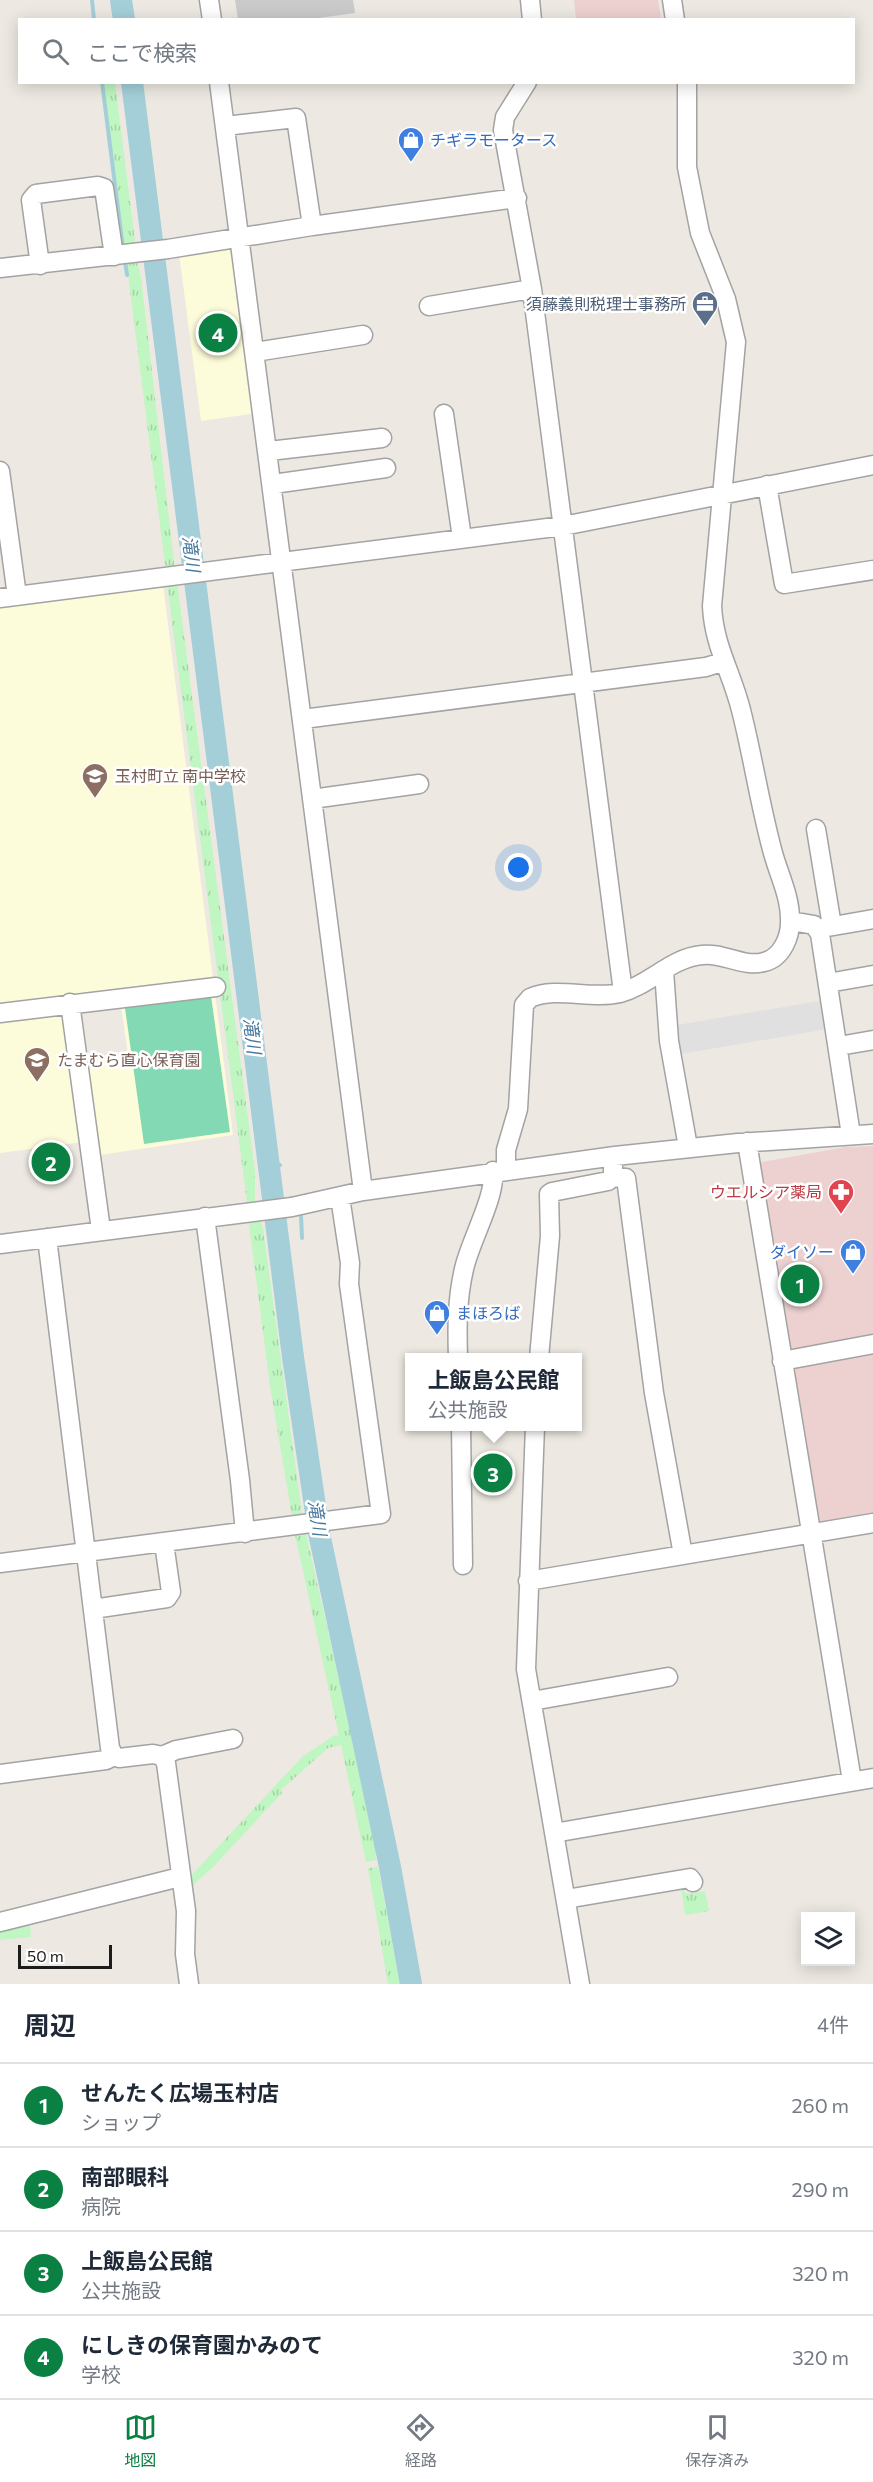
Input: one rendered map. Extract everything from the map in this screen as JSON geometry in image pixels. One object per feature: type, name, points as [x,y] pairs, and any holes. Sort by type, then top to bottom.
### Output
[{"type":"street","points":[[209,0],[212,18]]},
{"type":"street","points":[[530,0],[532,18]]},
{"type":"street","points":[[672,0],[675,18]]},
{"type":"street","points":[[219,84],[269,451],[363,1191]]},
{"type":"street","points":[[526,84],[502,123],[532,289],[623,992]]},
{"type":"street","points":[[458,1353],[457,1306],[464,1268],[506,1150],[518,1109],[525,1005],[530,998],[538,994],[601,997],[623,992],[675,962],[703,954],[761,963],[773,959],[787,939],[790,921],[789,904],[772,851],[741,709],[722,662],[713,627],[712,606],[736,342],[726,299],[700,232],[687,167],[687,84]]},
{"type":"street","points":[[225,126],[296,118],[312,226]]},
{"type":"street","points":[[40,266],[31,200],[36,194],[98,186],[104,188],[114,256]]},
{"type":"street","points":[[0,268],[40,266],[241,240],[312,226],[517,198]]},
{"type":"street","points":[[429,306],[532,289]]},
{"type":"street","points":[[255,352],[363,335]]},
{"type":"street","points":[[444,414],[462,538]]},
{"type":"street","points":[[269,451],[382,438]]},
{"type":"street","points":[[0,471],[8,597],[283,564],[563,526],[873,465]]},
{"type":"street","points":[[273,484],[386,468]]},
{"type":"street","points":[[767,485],[784,584],[873,570]]},
{"type":"street","points":[[303,720],[583,682],[706,668],[722,662]]},
{"type":"street","points":[[312,800],[419,784]]},
{"type":"street","points":[[816,829],[828,983],[851,1135]]},
{"type":"street","points":[[790,921],[825,928],[873,919]]},
{"type":"street","points":[[664,970],[669,1041],[688,1147]]},
{"type":"street","points":[[828,983],[873,975]]},
{"type":"street","points":[[0,1013],[216,987]]},
{"type":"street","points":[[70,1003],[101,1230]]},
{"type":"street","points":[[839,1046],[873,1040]]},
{"type":"street","points":[[0,1244],[292,1207],[363,1191],[499,1170],[688,1147],[873,1134]]},
{"type":"street","points":[[747,1142],[852,1781]]},
{"type":"street","points":[[612,1156],[613,1177]]},
{"type":"street","points":[[539,1353],[550,1236],[549,1194],[608,1181],[613,1177],[626,1178],[654,1393],[682,1555]]},
{"type":"street","points":[[0,1563],[381,1514],[349,1284],[350,1263],[336,1198]]},
{"type":"street","points":[[205,1217],[240,1480],[244,1533]]},
{"type":"street","points":[[47,1238],[109,1741],[114,1756]]},
{"type":"street","points":[[782,1360],[873,1344]]},
{"type":"street","points":[[461,1431],[463,1565]]},
{"type":"street","points":[[535,1431],[525,1650],[580,1984]]},
{"type":"street","points":[[528,1581],[873,1522]]},
{"type":"street","points":[[93,1609],[167,1598],[171,1592],[164,1543]]},
{"type":"street","points":[[532,1701],[668,1677]]},
{"type":"street","points":[[0,1774],[106,1760],[114,1756],[162,1756],[176,1750],[233,1739]]},
{"type":"street","points":[[162,1756],[166,1763],[186,1911],[184,1954],[189,1984]]},
{"type":"street","points":[[554,1833],[873,1778]]},
{"type":"street","points":[[0,1923],[180,1877]]},
{"type":"street","points":[[566,1899],[690,1878],[693,1882]]},
{"type":"shaded area","points":[[235,0],[353,0],[355,13],[319,18],[238,18]]},
{"type":"shaded area","points":[[574,0],[658,0],[661,18],[576,18]]},
{"type":"shaded area","points":[[234,246],[257,413],[201,421],[179,253]]},
{"type":"shaded area","name":"玉村町立 南中学校","points":[[163,585],[233,1135],[100,1155],[88,1060],[128,1054],[119,992],[0,1005],[0,606]]},
{"type":"shaded area","points":[[825,1000],[833,1028],[676,1055],[671,1026]]},
{"type":"shaded area","name":"たまむら直心保育園","points":[[60,1015],[66,1019],[82,1142],[0,1153],[0,1023]]},
{"type":"shaded area","points":[[873,1146],[873,1338],[793,1352],[786,1348],[756,1172],[762,1162],[845,1147]]},
{"type":"shaded area","points":[[873,1349],[873,1517],[814,1527],[790,1369],[795,1362]]},
{"type":"green space","points":[[104,84],[115,84],[136,249],[125,250]]},
{"type":"green space","points":[[136,258],[141,277],[175,571],[166,572],[126,259]]},
{"type":"green space","points":[[177,582],[255,1171],[255,1202],[247,1203],[167,583]]},
{"type":"green space","points":[[211,996],[230,1132],[144,1144],[125,1008]]},
{"type":"green space","points":[[258,1216],[263,1228],[303,1521],[293,1522],[270,1386],[248,1217]]},
{"type":"green space","points":[[305,1529],[375,1841],[376,1860],[366,1862],[341,1745],[328,1748],[281,1790],[282,1793],[213,1867],[195,1883],[194,1887],[187,1880],[303,1756],[335,1735],[339,1736],[294,1530]]},
{"type":"green space","points":[[378,1867],[400,1984],[388,1984],[368,1868]]},
{"type":"green space","points":[[174,1882],[175,1888],[30,1925],[31,1937],[0,1940],[0,1927]]},
{"type":"green space","points":[[681,1887],[686,1894],[705,1891],[709,1911],[685,1915]]},
{"type":"waterway","points":[[92,0],[94,18]]},
{"type":"waterway","name":"滝川","points":[[121,0],[124,18]]},
{"type":"waterway","points":[[102,84],[123,248]]},
{"type":"waterway","name":"滝川","points":[[132,84],[293,1357],[319,1533],[390,1867],[411,1984]]},
{"type":"waterway","points":[[125,261],[127,275]]},
{"type":"waterway","points":[[268,1167],[280,1165]]},
{"type":"waterway","points":[[301,1216],[302,1238]]},
{"type":"place","name":"チギラモータース","points":[[411,163]]},
{"type":"place","name":"須藤義則税理士事務所","points":[[705,327]]},
{"type":"place","name":"にしきの保育園かみのて","points":[[218,333]]},
{"type":"place","name":"玉村町立 南中学校","points":[[95,799]]},
{"type":"place","name":"たまむら直心保育園","points":[[37,1083]]},
{"type":"place","name":"南部眼科","points":[[51,1162]]},
{"type":"place","name":"ウエルシア薬局","points":[[841,1215]]},
{"type":"place","name":"ダイソー","points":[[853,1275]]},
{"type":"place","name":"せんたく広場玉村店","points":[[800,1284]]},
{"type":"place","name":"まほろば","points":[[437,1336]]},
{"type":"place","name":"上飯島公民館","points":[[493,1473]]}]
